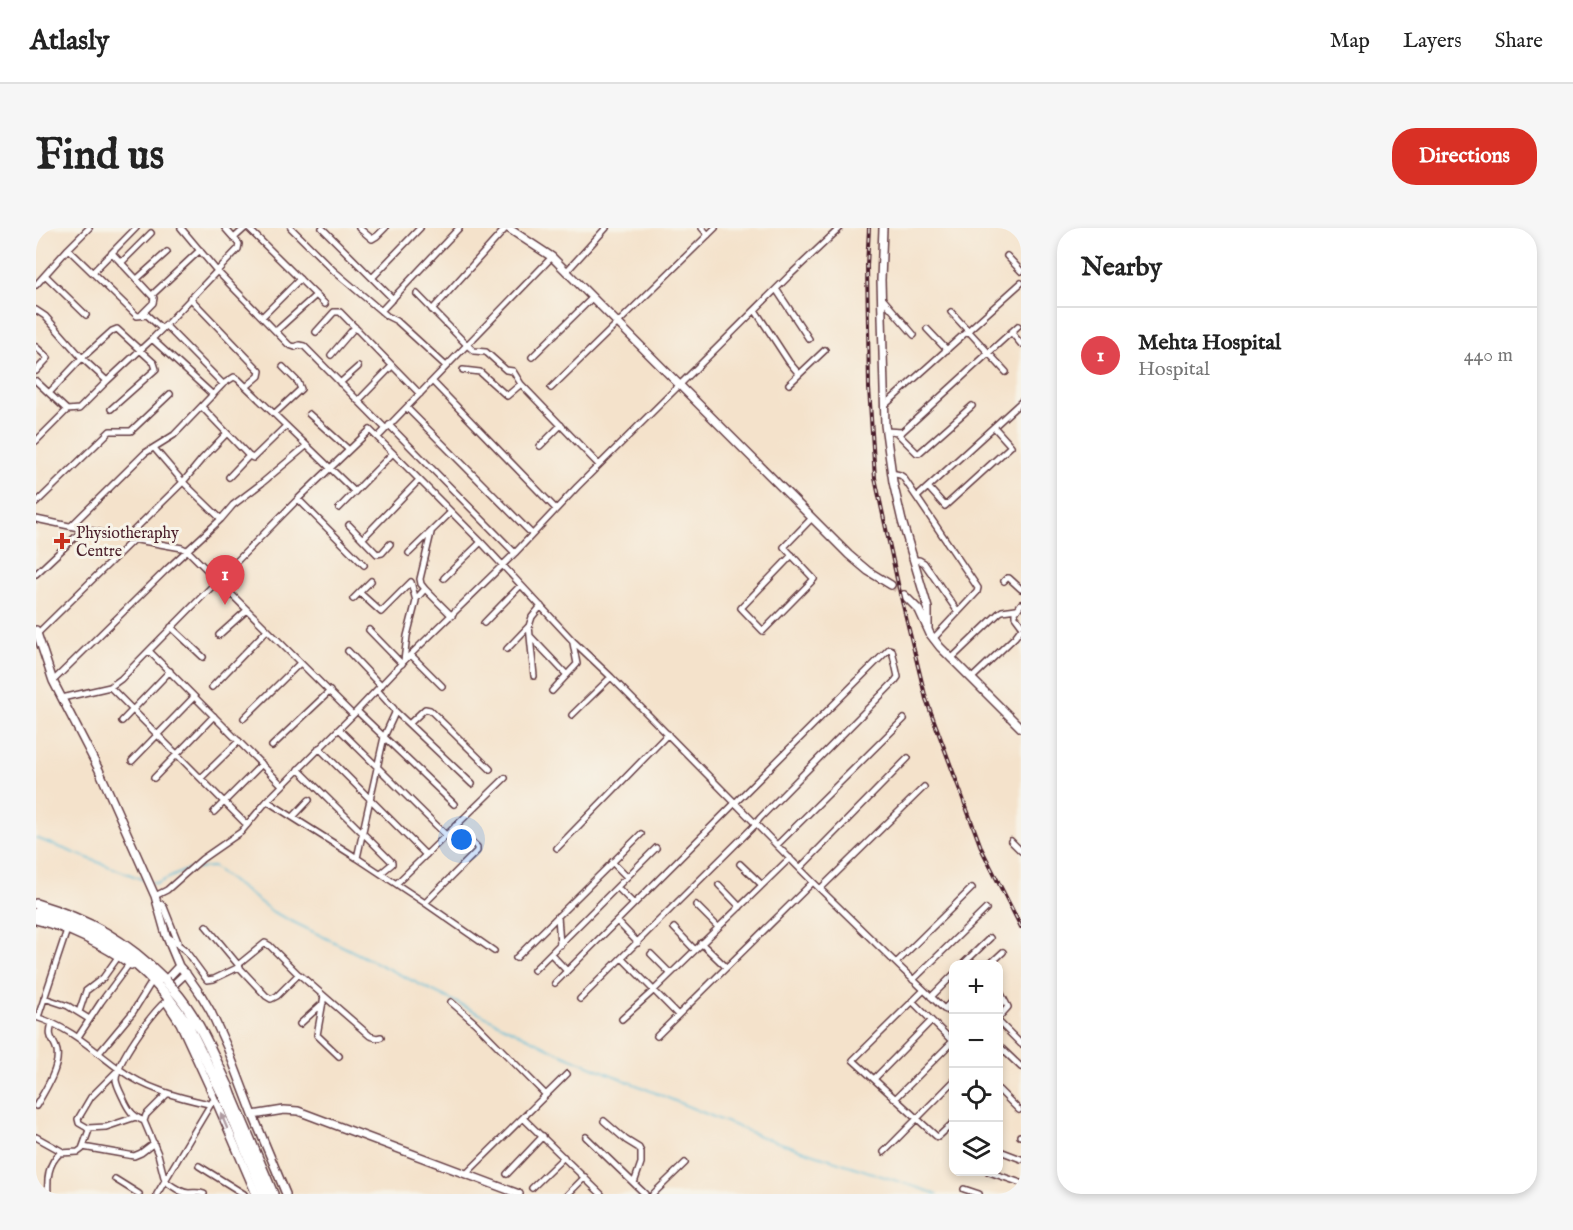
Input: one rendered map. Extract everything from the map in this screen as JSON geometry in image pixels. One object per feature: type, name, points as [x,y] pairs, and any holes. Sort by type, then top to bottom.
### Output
[{"type":"highway","points":[[36,904],[87,922],[117,939],[141,957],[163,990]]},
{"type":"highway","points":[[36,913],[73,925],[112,945],[134,961],[163,990],[182,999],[196,1021],[222,1096],[264,1194]]},
{"type":"highway","points":[[222,1096],[273,1194]]},
{"type":"street","points":[[36,228],[39,230],[41,228]]},
{"type":"street","points":[[36,285],[89,228]]},
{"type":"street","points":[[93,273],[136,228]]},
{"type":"street","points":[[181,228],[217,271],[292,347],[304,346],[515,553]]},
{"type":"street","points":[[36,441],[67,410],[79,409],[164,327],[238,249],[238,244],[225,228]]},
{"type":"street","points":[[234,238],[246,228],[325,304]]},
{"type":"street","points":[[291,228],[334,271],[381,311],[401,324],[446,366]]},
{"type":"street","points":[[322,228],[393,299]]},
{"type":"street","points":[[359,228],[372,239],[385,228]]},
{"type":"street","points":[[372,278],[420,228]]},
{"type":"street","points":[[381,311],[459,228]]},
{"type":"street","points":[[432,310],[507,228],[552,258],[859,565],[891,585]]},
{"type":"street","points":[[566,272],[606,228]]},
{"type":"street","points":[[702,228],[708,235]]},
{"type":"street","points":[[550,388],[715,228]]},
{"type":"street","points":[[156,900],[195,865],[236,836],[282,785],[515,553],[599,465],[840,228]]},
{"type":"street","points":[[883,228],[881,260],[886,431],[891,473],[928,608],[928,629]]},
{"type":"street","points":[[121,263],[152,233]]},
{"type":"street","points":[[68,249],[135,314],[147,315],[164,327],[223,384]]},
{"type":"street","points":[[152,295],[200,250]]},
{"type":"street","points":[[137,279],[167,252]]},
{"type":"street","points":[[112,253],[154,298],[153,303],[140,316]]},
{"type":"street","points":[[1007,256],[1021,271]]},
{"type":"street","points":[[378,437],[552,258]]},
{"type":"street","points":[[45,275],[86,315]]},
{"type":"street","points":[[262,317],[300,279]]},
{"type":"street","points":[[884,406],[1021,283]]},
{"type":"street","points":[[776,289],[809,339]]},
{"type":"street","points":[[417,294],[466,345],[474,351],[486,352],[506,370],[513,371],[521,384],[599,465]]},
{"type":"street","points":[[276,331],[316,295]]},
{"type":"street","points":[[190,298],[260,371],[259,376],[246,387]]},
{"type":"street","points":[[532,357],[592,298]]},
{"type":"street","points":[[882,298],[914,335]]},
{"type":"street","points":[[36,310],[45,316],[106,381]]},
{"type":"street","points":[[755,310],[799,374]]},
{"type":"street","points":[[316,332],[337,311],[340,312],[420,394]]},
{"type":"street","points":[[951,312],[1006,372]]},
{"type":"street","points":[[886,431],[902,432],[1018,326]]},
{"type":"street","points":[[331,355],[355,327]]},
{"type":"street","points":[[48,393],[82,358],[114,329],[117,329],[154,363],[156,369],[111,410]]},
{"type":"street","points":[[927,329],[947,350]]},
{"type":"street","points":[[1011,332],[1021,344]]},
{"type":"street","points":[[152,339],[213,395]]},
{"type":"street","points":[[36,347],[48,358],[36,370]]},
{"type":"street","points":[[789,384],[825,350]]},
{"type":"street","points":[[358,401],[392,366]]},
{"type":"street","points":[[274,414],[301,389],[298,382],[283,367]]},
{"type":"street","points":[[340,383],[358,368]]},
{"type":"street","points":[[463,370],[480,372],[507,396],[521,384]]},
{"type":"street","points":[[71,526],[145,453],[174,435],[223,384],[234,377],[355,492]]},
{"type":"street","points":[[36,381],[67,410]]},
{"type":"street","points":[[432,381],[556,509]]},
{"type":"street","points":[[36,503],[110,431],[131,431],[170,394]]},
{"type":"street","points":[[916,497],[1021,402]]},
{"type":"street","points":[[897,433],[919,453],[972,406]]},
{"type":"street","points":[[202,407],[253,458],[286,426]]},
{"type":"street","points":[[406,408],[532,534]]},
{"type":"street","points":[[309,414],[349,450]]},
{"type":"street","points":[[540,446],[561,425]]},
{"type":"street","points":[[928,487],[945,506],[1011,446],[994,428]]},
{"type":"street","points":[[62,698],[110,687],[121,680],[298,499],[370,430],[481,542],[573,641],[820,889],[931,997],[949,1012]]},
{"type":"street","points":[[126,538],[183,482],[227,433]]},
{"type":"street","points":[[53,681],[239,500],[306,446]]},
{"type":"street","points":[[154,448],[183,482],[221,519]]},
{"type":"street","points":[[339,508],[393,453]]},
{"type":"street","points":[[230,477],[249,456]]},
{"type":"street","points":[[891,473],[902,476],[978,588],[977,592],[933,639]]},
{"type":"street","points":[[363,538],[419,480]]},
{"type":"street","points":[[298,499],[364,565]]},
{"type":"street","points":[[409,553],[451,512]]},
{"type":"street","points":[[792,555],[741,608],[762,631],[814,579],[792,555],[784,547],[812,518]]},
{"type":"street","points":[[36,519],[188,550],[300,663],[384,737],[454,804]]},
{"type":"street","points":[[349,525],[377,554],[382,554],[390,544]]},
{"type":"street","points":[[36,574],[84,529]]},
{"type":"street","points":[[431,533],[421,572],[421,584],[452,616]]},
{"type":"street","points":[[134,539],[37,631],[53,681],[99,770],[147,877],[179,966],[194,984],[211,1012],[286,1194]]},
{"type":"street","points":[[444,578],[481,542]]},
{"type":"street","points":[[913,560],[924,563],[958,612]]},
{"type":"street","points":[[360,593],[381,612],[421,572]]},
{"type":"street","points":[[1004,581],[1010,578],[1021,589]]},
{"type":"street","points":[[353,599],[371,581]]},
{"type":"street","points":[[411,582],[416,599]]},
{"type":"street","points":[[484,623],[521,585]]},
{"type":"street","points":[[403,663],[416,599],[425,589]]},
{"type":"street","points":[[904,595],[919,610],[933,639],[1021,728]]},
{"type":"street","points":[[1021,604],[1016,609],[1015,616],[1021,624]]},
{"type":"street","points":[[534,676],[529,626],[532,617],[541,606]]},
{"type":"street","points":[[951,658],[1002,610],[1016,609]]},
{"type":"street","points":[[219,635],[247,610]]},
{"type":"street","points":[[507,649],[529,626]]},
{"type":"street","points":[[171,627],[203,657]]},
{"type":"street","points":[[972,678],[1021,629]]},
{"type":"street","points":[[212,687],[267,630]]},
{"type":"street","points":[[369,630],[403,663]]},
{"type":"street","points":[[530,636],[567,675]]},
{"type":"street","points":[[1015,637],[1021,643]]},
{"type":"street","points":[[552,691],[577,664],[573,641]]},
{"type":"street","points":[[555,983],[889,649],[892,650],[898,677],[895,681],[756,824],[580,999]]},
{"type":"street","points":[[149,651],[282,785]]},
{"type":"street","points":[[348,651],[395,711],[472,784]]},
{"type":"street","points":[[411,655],[442,686]]},
{"type":"street","points":[[244,718],[300,663]]},
{"type":"street","points":[[122,721],[170,671]]},
{"type":"street","points":[[572,716],[611,677]]},
{"type":"street","points":[[110,687],[247,825]]},
{"type":"street","points":[[272,746],[330,691]]},
{"type":"street","points":[[132,761],[194,698]]},
{"type":"street","points":[[409,724],[422,711],[430,710],[490,769]]},
{"type":"street","points":[[357,858],[384,737],[395,711]]},
{"type":"street","points":[[154,778],[214,716]]},
{"type":"street","points":[[777,845],[904,719]]},
{"type":"street","points":[[339,729],[446,835]]},
{"type":"street","points":[[556,848],[668,734]]},
{"type":"street","points":[[201,778],[239,741]]},
{"type":"street","points":[[319,748],[426,855]]},
{"type":"street","points":[[800,868],[908,758]]},
{"type":"street","points":[[214,812],[262,764]]},
{"type":"street","points":[[298,769],[393,863],[381,873]]},
{"type":"street","points":[[397,883],[505,778]]},
{"type":"street","points":[[820,889],[924,786]]},
{"type":"street","points":[[293,817],[309,800]]},
{"type":"street","points":[[267,801],[397,883],[494,951]]},
{"type":"street","points":[[425,903],[477,851],[477,847],[455,825]]},
{"type":"street","points":[[516,958],[641,834]]},
{"type":"street","points":[[1011,841],[1021,851]]},
{"type":"street","points":[[534,970],[656,848]]},
{"type":"street","points":[[622,1019],[790,858]]},
{"type":"street","points":[[612,862],[627,877]]},
{"type":"street","points":[[740,864],[762,885]]},
{"type":"street","points":[[657,1036],[813,882]]},
{"type":"street","points":[[719,885],[740,907]]},
{"type":"street","points":[[617,887],[634,904]]},
{"type":"street","points":[[896,963],[972,888]]},
{"type":"street","points":[[156,900],[165,907],[178,944]]},
{"type":"street","points":[[696,905],[718,927]]},
{"type":"street","points":[[914,980],[986,909]]},
{"type":"street","points":[[558,916],[560,945]]},
{"type":"street","points":[[36,920],[67,930],[90,941],[129,963],[163,990],[222,1096],[256,1194]]},
{"type":"street","points":[[617,921],[638,943]]},
{"type":"street","points":[[206,926],[240,967],[271,999],[299,975]]},
{"type":"street","points":[[674,928],[695,950]]},
{"type":"street","points":[[67,930],[37,1017],[78,1037],[119,1069],[140,1082],[167,1094],[222,1096]]},
{"type":"street","points":[[166,935],[178,944],[207,980],[240,967],[265,943],[303,977],[323,1000],[370,1036],[381,1037]]},
{"type":"street","points":[[967,960],[990,938]]},
{"type":"street","points":[[701,944],[726,967]]},
{"type":"street","points":[[994,960],[1003,952]]},
{"type":"street","points":[[551,954],[567,971]]},
{"type":"street","points":[[651,954],[670,973]]},
{"type":"street","points":[[79,1012],[86,991],[103,978],[118,957]]},
{"type":"street","points":[[622,957],[678,1015]]},
{"type":"street","points":[[78,1037],[129,963]]},
{"type":"street","points":[[144,1121],[136,1118],[129,1110],[118,1088],[116,1078],[163,990],[179,966]]},
{"type":"street","points":[[99,1053],[133,1012],[186,973]]},
{"type":"street","points":[[931,997],[949,980]]},
{"type":"street","points":[[924,990],[853,1060],[935,1136],[938,1137],[949,1127]]},
{"type":"street","points":[[45,998],[62,1003],[89,1019]]},
{"type":"street","points":[[1003,998],[1008,1007],[1003,1014]]},
{"type":"street","points":[[300,1024],[323,1000]]},
{"type":"street","points":[[323,1000],[317,1035],[339,1056]]},
{"type":"street","points":[[912,1001],[949,1038]]},
{"type":"street","points":[[451,1002],[476,1023],[546,1095]]},
{"type":"street","points":[[944,1009],[949,1004]]},
{"type":"street","points":[[874,1079],[931,1021]]},
{"type":"street","points":[[36,1106],[49,1083],[56,1061],[57,1050],[49,1034],[52,1023]]},
{"type":"street","points":[[1003,1026],[1021,1044]]},
{"type":"street","points":[[895,1099],[949,1046]]},
{"type":"street","points":[[1003,1050],[1021,1067]]},
{"type":"street","points":[[119,1069],[91,1097],[78,1121],[80,1125],[88,1128],[106,1127],[136,1118]]},
{"type":"street","points":[[466,1174],[567,1074]]},
{"type":"street","points":[[157,1194],[222,1096],[241,1085]]},
{"type":"street","points":[[884,1152],[949,1086]]},
{"type":"street","points":[[167,1094],[146,1115],[144,1121],[154,1143],[165,1181],[182,1192],[204,1194]]},
{"type":"street","points":[[1003,1094],[1019,1110]]},
{"type":"street","points":[[253,1115],[284,1110],[298,1111],[519,1194]]},
{"type":"street","points":[[523,1118],[601,1194]]},
{"type":"street","points":[[604,1121],[641,1152],[641,1163],[634,1183]]},
{"type":"street","points":[[36,1137],[63,1152],[78,1152],[83,1147],[88,1128]]},
{"type":"street","points":[[507,1174],[543,1136]]},
{"type":"street","points":[[586,1137],[645,1194]]},
{"type":"street","points":[[83,1147],[134,1156],[154,1143]]},
{"type":"street","points":[[48,1194],[50,1170],[55,1158],[63,1152]]},
{"type":"street","points":[[1003,1152],[1021,1159]]},
{"type":"street","points":[[532,1188],[564,1157]]},
{"type":"street","points":[[653,1194],[685,1163]]},
{"type":"street","points":[[199,1166],[244,1194]]},
{"type":"street","points":[[1001,1176],[1021,1183]]},
{"type":"street","points":[[568,1194],[585,1177]]},
{"type":"street","points":[[115,1179],[139,1194]]},
{"type":"street","points":[[964,1189],[979,1194]]},
{"type":"waterway","points":[[36,838],[144,880]]},
{"type":"waterway","points":[[196,868],[213,867],[273,912],[559,1053],[762,1137],[937,1194]]},
{"type":"waterway","points":[[152,882],[156,884],[188,869]]},
{"type":"tunnel","points":[[891,585],[904,595]]},
{"type":"railway","points":[[869,228],[867,266],[869,388],[875,478],[900,593],[926,699],[982,850],[1021,927]]},
{"type":"place","name":"Physiotheraphy Centre","points":[[62,541]]},
{"type":"place","name":"Mehta Hospital","points":[[225,605]]}]
